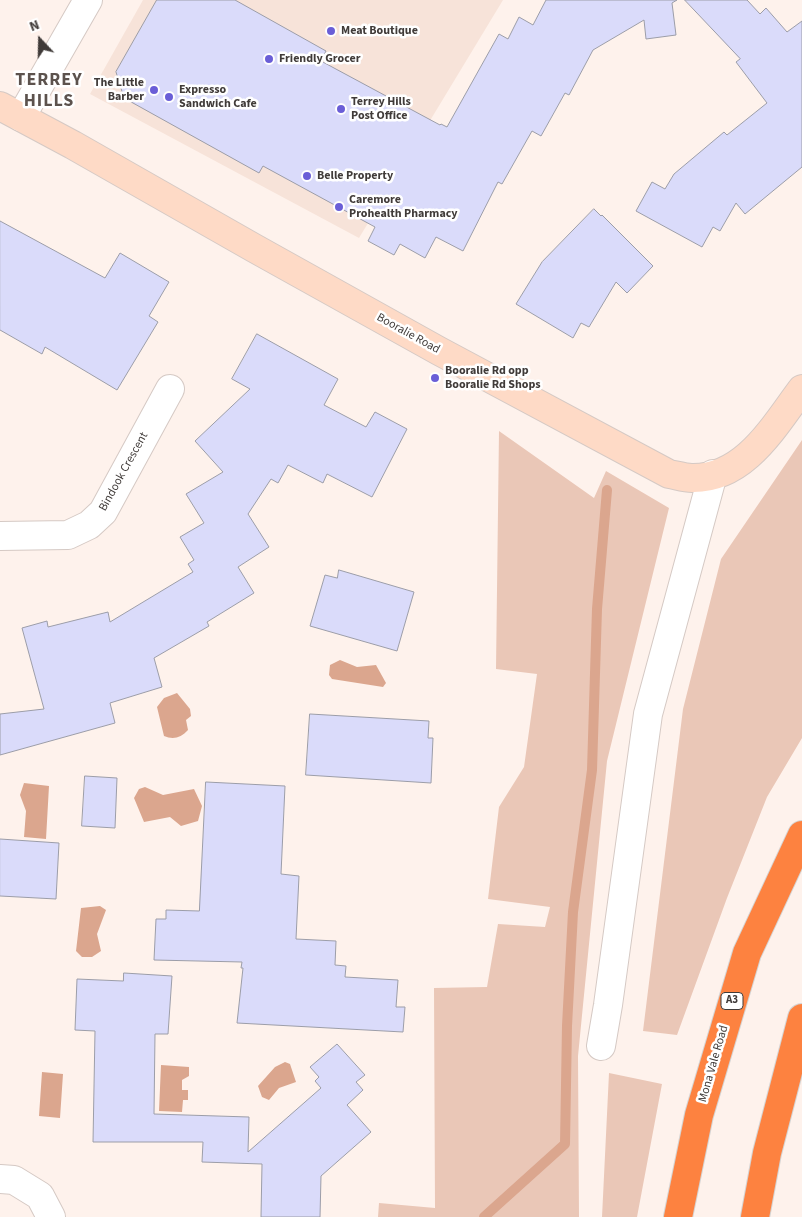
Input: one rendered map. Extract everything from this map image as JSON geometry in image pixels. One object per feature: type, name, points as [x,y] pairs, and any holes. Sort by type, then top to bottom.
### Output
[{"type":"highway","name":"Mona Vale Road","points":[[678,1217],[699,1116],[747,953],[802,835]]},
{"type":"highway","points":[[755,1217],[767,1153],[802,1018]]},
{"type":"street","points":[[10,112],[88,0]]},
{"type":"street","name":"Booralie Road","points":[[10,112],[81,149],[355,304],[632,456],[669,474],[692,478],[714,474],[741,463],[758,447],[802,389]]},
{"type":"street","name":"Bindook Crescent","points":[[0,536],[68,535],[89,525],[103,512],[170,389]]},
{"type":"street","points":[[601,1046],[648,714],[714,474]]},
{"type":"street","points":[[0,1179],[14,1180],[40,1196],[51,1217]]},
{"type":"shaded area","points":[[143,0],[503,0],[359,238],[90,94]]},
{"type":"shaded area","points":[[499,431],[594,498],[606,471],[669,508],[607,761],[578,1056],[579,1217],[378,1217],[379,1203],[435,1208],[434,988],[487,987],[498,924],[545,927],[550,907],[488,899],[499,807],[524,767],[537,674],[496,669]]},
{"type":"shaded area","points":[[802,440],[802,738],[767,797],[727,898],[677,1035],[643,1031],[683,709],[721,559]]},
{"type":"shaded area","points":[[340,660],[357,667],[376,665],[386,683],[383,687],[332,679],[329,675],[330,665]]},
{"type":"shaded area","points":[[177,693],[190,709],[191,716],[186,720],[188,730],[183,735],[171,738],[164,736],[157,707],[164,698]]},
{"type":"shaded area","points":[[24,783],[49,786],[46,839],[24,837],[26,811],[20,795]]},
{"type":"shaded area","points":[[145,787],[163,795],[194,789],[202,806],[198,821],[181,826],[170,817],[144,822],[134,798],[139,789]]},
{"type":"shaded area","points":[[100,906],[106,910],[97,934],[101,951],[92,957],[82,957],[76,951],[81,908]]},
{"type":"shaded area","points":[[285,1062],[290,1064],[296,1082],[279,1088],[269,1100],[262,1097],[258,1086],[275,1067]]},
{"type":"shaded area","points":[[161,1065],[189,1067],[189,1076],[182,1080],[182,1090],[188,1090],[188,1100],[183,1100],[182,1112],[159,1111]]},
{"type":"shaded area","points":[[42,1072],[63,1074],[60,1118],[39,1116]]},
{"type":"shaded area","points":[[609,1073],[662,1084],[637,1217],[602,1217]]},
{"type":"building","points":[[157,0],[235,0],[326,51],[321,61],[447,127],[499,34],[508,39],[519,17],[533,25],[546,0],[677,0],[672,3],[676,35],[646,39],[644,20],[593,50],[569,95],[565,93],[541,136],[532,131],[502,184],[498,182],[463,251],[436,237],[425,258],[400,244],[394,255],[368,241],[375,227],[263,166],[259,173],[124,98],[116,72]]},
{"type":"building","points":[[685,0],[747,0],[760,14],[766,8],[787,32],[802,21],[802,167],[745,214],[736,203],[720,231],[713,227],[702,247],[636,211],[652,182],[665,189],[674,174],[724,132],[727,135],[767,103],[736,62],[740,59]]},
{"type":"building","points":[[594,209],[653,266],[627,293],[616,282],[589,327],[581,323],[573,338],[516,304],[542,262]]},
{"type":"building","points":[[0,221],[105,278],[120,253],[169,282],[149,316],[158,322],[117,390],[45,347],[42,354],[0,330]]},
{"type":"building","points":[[257,334],[338,379],[324,405],[366,427],[375,412],[407,429],[372,497],[327,474],[323,483],[288,465],[278,483],[271,479],[248,514],[269,547],[238,567],[254,593],[207,622],[209,626],[154,658],[162,687],[110,703],[115,723],[0,755],[0,714],[44,709],[22,628],[47,621],[48,627],[108,612],[110,622],[193,572],[188,564],[194,560],[180,537],[204,523],[186,494],[223,472],[195,441],[250,389],[232,379]]},
{"type":"building","points":[[339,570],[414,592],[397,651],[310,626],[325,575],[337,578]]},
{"type":"building","points":[[310,714],[429,721],[428,738],[433,738],[431,783],[306,775]]},
{"type":"building","points":[[85,776],[117,778],[115,828],[82,826]]},
{"type":"building","points":[[206,782],[285,786],[281,874],[299,876],[296,939],[336,941],[335,965],[346,966],[345,977],[398,980],[396,1007],[405,1007],[403,1032],[237,1023],[242,962],[154,960],[156,919],[166,919],[166,910],[199,911]]},
{"type":"building","points":[[0,839],[59,843],[56,899],[0,896]]},
{"type":"building","points":[[124,973],[172,976],[168,1034],[155,1034],[154,1114],[249,1117],[248,1152],[321,1088],[315,1081],[319,1077],[310,1067],[337,1044],[365,1075],[356,1082],[363,1090],[347,1105],[371,1132],[321,1176],[320,1217],[261,1217],[262,1164],[202,1162],[203,1142],[93,1142],[95,1031],[75,1030],[77,979],[123,981]]},
{"type":"waterway","points":[[484,1217],[565,1144],[567,1026],[573,912],[592,770],[597,609],[607,490]]},
{"type":"place","name":"Meat Boutique","points":[[331,31]]},
{"type":"place","name":"Friendly Grocer","points":[[269,59]]},
{"type":"place","name":"The Little Barber","points":[[154,90]]},
{"type":"place","name":"Expresso Sandwich Cafe","points":[[169,97]]},
{"type":"place","name":"Terrey Hills Post Office","points":[[341,109]]},
{"type":"place","name":"Belle Property","points":[[307,176]]},
{"type":"place","name":"Caremore Prohealth Pharmacy","points":[[339,207]]},
{"type":"place","name":"Booralie Rd opp Booralie Rd Shops","points":[[435,378]]},
{"type":"district","name":"TERREY HILLS","points":[[49,91]]}]
